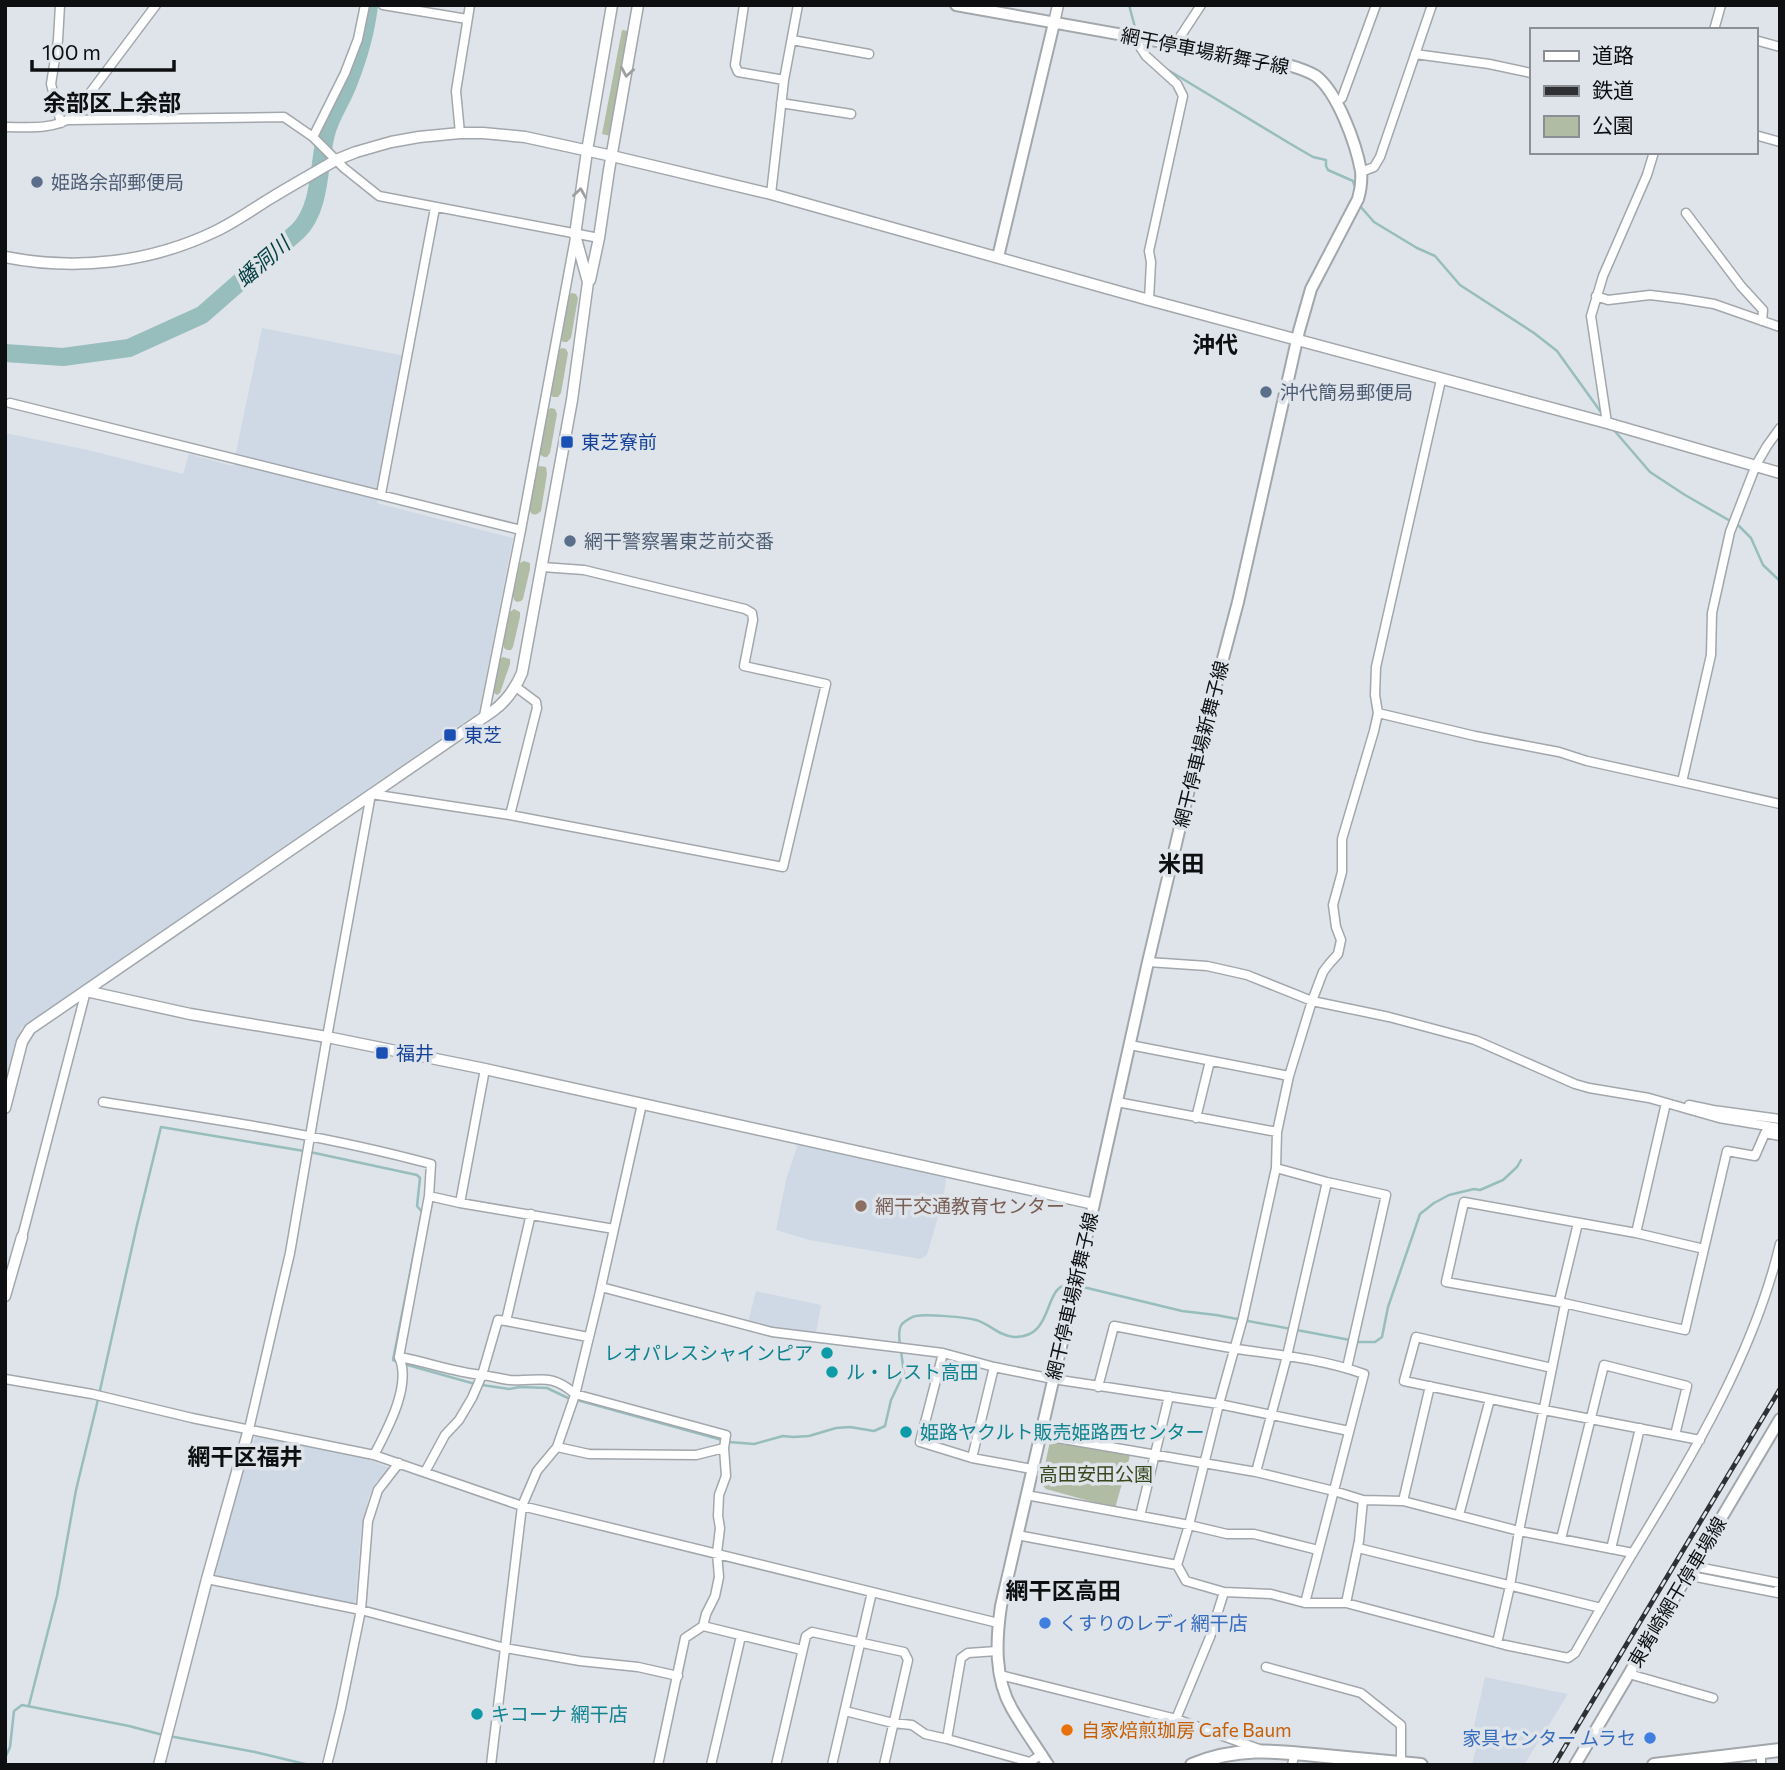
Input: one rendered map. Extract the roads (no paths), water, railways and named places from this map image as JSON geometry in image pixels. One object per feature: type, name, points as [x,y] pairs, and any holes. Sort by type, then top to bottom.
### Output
[{"type":"main road","name":"網干停車場新舞子線","points":[[956,5],[1302,69],[1325,85],[1336,102],[1361,172],[1362,188],[1311,289],[1297,340],[1238,602],[1193,772],[1148,962],[998,1623],[999,1675],[1010,1706],[1048,1765]]},
{"type":"main road","points":[[998,257],[1054,23]]},
{"type":"main road","name":"東觜崎網干停車場線","points":[[1574,1765],[1780,1419]]},
{"type":"main road","points":[[1192,1765],[1235,1752],[1264,1750],[1293,1759],[1421,1765]]},
{"type":"main road","points":[[1654,1765],[1761,1758],[1780,1750]]},
{"type":"street","points":[[60,5],[51,84],[65,121]]},
{"type":"street","points":[[65,121],[79,109],[156,5]]},
{"type":"street","points":[[313,137],[345,73],[358,39],[365,5]]},
{"type":"street","points":[[383,5],[467,19]]},
{"type":"street","points":[[460,133],[456,91],[470,5]]},
{"type":"street","points":[[484,716],[575,234],[612,5]]},
{"type":"street","points":[[584,308],[638,5]]},
{"type":"street","points":[[744,5],[735,65],[738,72],[784,80]]},
{"type":"street","points":[[771,194],[784,80],[798,5]]},
{"type":"street","points":[[1054,23],[1058,5]]},
{"type":"street","points":[[1179,45],[1180,37],[1201,5]]},
{"type":"street","points":[[1336,102],[1342,98],[1376,5]]},
{"type":"street","points":[[1361,172],[1374,167],[1380,157],[1432,5]]},
{"type":"street","points":[[1717,28],[1721,5]]},
{"type":"street","points":[[1133,36],[1146,56],[1177,83],[1183,96],[1149,251],[1149,300]]},
{"type":"street","points":[[792,40],[869,54]]},
{"type":"street","points":[[1757,41],[1780,47]]},
{"type":"street","points":[[1415,54],[1530,73]]},
{"type":"street","points":[[781,103],[851,114]]},
{"type":"street","points":[[5,127],[38,127],[65,121],[284,117],[313,137],[340,164],[379,196],[598,238]]},
{"type":"street","points":[[5,257],[47,264],[79,265],[163,251],[216,231],[340,164],[391,142],[460,133],[525,137],[771,194],[1441,380],[1607,423],[1778,473]]},
{"type":"street","points":[[1757,136],[1780,142]]},
{"type":"street","points":[[1607,423],[1591,316],[1596,296],[1653,154]]},
{"type":"street","points":[[381,494],[435,208]]},
{"type":"street","points":[[1686,213],[1741,286],[1763,310],[1762,321]]},
{"type":"street","points":[[5,1108],[9,1080],[22,1042],[26,1034],[39,1022],[500,706],[516,687],[522,673],[572,400],[588,282],[575,234]]},
{"type":"street","points":[[1596,296],[1608,300],[1650,295],[1714,304],[1780,327]]},
{"type":"street","points":[[1441,380],[1377,667],[1375,695],[1378,713],[1369,753],[1342,839],[1342,872],[1333,905],[1341,940],[1338,954],[1323,972],[1289,1076],[1277,1132],[1276,1168],[1235,1349],[1177,1565],[1186,1581],[1224,1592],[1272,1594],[1305,1603],[1346,1603],[1497,1643],[1568,1658],[1575,1653],[1700,1440],[1733,1377],[1771,1280],[1780,1244]]},
{"type":"street","points":[[10,403],[521,530]]},
{"type":"street","points":[[1682,782],[1711,655],[1712,613],[1730,532],[1756,465],[1780,428]]},
{"type":"street","points":[[371,794],[510,815],[783,867],[826,684],[744,666],[753,620],[752,613],[745,609],[584,570],[542,567]]},
{"type":"street","points":[[510,815],[537,708],[536,702],[516,687]]},
{"type":"street","points":[[1378,713],[1780,804]]},
{"type":"street","points":[[159,1765],[249,1429],[290,1254],[371,794]]},
{"type":"street","points":[[1148,962],[1207,967],[1247,975],[1312,1001],[1389,1017],[1475,1040],[1575,1084],[1649,1098],[1719,1118],[1780,1128]]},
{"type":"street","points":[[86,991],[190,1014],[327,1037],[485,1069],[1094,1204]]},
{"type":"street","points":[[5,1296],[86,991]]},
{"type":"street","points":[[1130,1045],[1289,1076]]},
{"type":"street","points":[[1196,1118],[1210,1061]]},
{"type":"street","points":[[460,1203],[485,1069]]},
{"type":"street","points":[[1666,1103],[1675,1101],[1713,1110],[1780,1119]]},
{"type":"street","points":[[103,1102],[310,1136],[431,1164],[429,1196],[399,1357],[403,1366],[401,1391],[390,1424],[374,1455]]},
{"type":"street","points":[[1117,1102],[1277,1132]]},
{"type":"street","points":[[1636,1233],[1666,1103]]},
{"type":"street","points":[[491,1765],[522,1506],[537,1471],[556,1447],[575,1395],[642,1104]]},
{"type":"street","points":[[1704,1249],[1636,1233],[1464,1202],[1446,1282],[1562,1303],[1685,1330],[1727,1151],[1755,1156],[1765,1133],[1780,1136]]},
{"type":"street","points":[[1276,1168],[1386,1195],[1347,1368]]},
{"type":"street","points":[[1256,1472],[1287,1356],[1327,1182]]},
{"type":"street","points":[[429,1196],[614,1229]]},
{"type":"street","points":[[506,1321],[531,1214]]},
{"type":"street","points":[[1497,1643],[1578,1223]]},
{"type":"street","points":[[601,1287],[772,1332],[943,1353],[1053,1379],[1219,1404],[1349,1431]]},
{"type":"street","points":[[425,1472],[476,1390],[498,1320],[588,1337]]},
{"type":"street","points":[[1098,1387],[1114,1326],[1287,1356],[1364,1374],[1305,1603]]},
{"type":"street","points":[[1552,1368],[1416,1337],[1404,1381],[1700,1440]]},
{"type":"street","points":[[943,1353],[920,1442],[972,1458],[1032,1469]]},
{"type":"street","points":[[399,1357],[481,1376],[512,1380],[554,1380],[565,1385],[575,1395],[726,1435],[726,1476],[719,1495],[719,1577],[703,1626],[685,1638],[658,1765]]},
{"type":"street","points":[[1561,1539],[1604,1365],[1687,1386],[1675,1435]]},
{"type":"street","points":[[972,1458],[994,1367]]},
{"type":"street","points":[[5,1379],[92,1394],[192,1418],[374,1455],[522,1506],[998,1623]]},
{"type":"street","points":[[1403,1500],[1430,1387]]},
{"type":"street","points":[[1140,1516],[1168,1396]]},
{"type":"street","points":[[1459,1516],[1490,1399]]},
{"type":"street","points":[[1611,1549],[1640,1429]]},
{"type":"street","points":[[1040,1435],[1256,1472],[1363,1500],[1403,1500],[1519,1531],[1633,1553]]},
{"type":"street","points":[[556,1447],[589,1454],[696,1455],[725,1443]]},
{"type":"street","points":[[327,1765],[361,1609],[368,1521],[378,1490],[398,1463]]},
{"type":"street","points":[[1026,1495],[1227,1534],[1254,1534],[1318,1550]]},
{"type":"street","points":[[1346,1603],[1358,1548],[1363,1500]]},
{"type":"street","points":[[1017,1535],[1177,1565]]},
{"type":"street","points":[[1358,1548],[1601,1608]]},
{"type":"street","points":[[1689,1570],[1779,1583]]},
{"type":"street","points":[[207,1579],[361,1609],[505,1648],[580,1661],[638,1667],[678,1676]]},
{"type":"street","points":[[832,1765],[872,1592]]},
{"type":"street","points":[[1175,1719],[1210,1637],[1224,1592]]},
{"type":"street","points":[[703,1626],[802,1650]]},
{"type":"street","points":[[776,1765],[802,1650],[806,1636],[812,1632],[904,1653],[908,1660],[884,1765]]},
{"type":"street","points":[[712,1765],[741,1636]]},
{"type":"street","points":[[947,1739],[961,1658],[968,1653],[997,1651]]},
{"type":"street","points":[[1266,1667],[1362,1693],[1401,1725],[1401,1763]]},
{"type":"street","points":[[1629,1674],[1713,1698]]},
{"type":"street","points":[[999,1675],[1175,1719],[1264,1750]]},
{"type":"street","points":[[845,1712],[912,1725],[925,1734],[1030,1762],[1042,1754]]},
{"type":"waterway","name":"蟠洞川","points":[[5,353],[63,357],[129,348],[202,315],[298,231],[306,221],[315,198],[326,134],[355,65],[369,5]]},
{"type":"waterway","points":[[1129,5],[1136,31]]},
{"type":"waterway","points":[[1168,70],[1313,157],[1326,160],[1328,170],[1353,181],[1355,187]]},
{"type":"waterway","points":[[1360,206],[1374,222],[1435,256],[1460,285],[1557,351],[1603,415]]},
{"type":"waterway","points":[[1613,429],[1650,472],[1739,526],[1751,538],[1763,565],[1780,581]]},
{"type":"waterway","points":[[29,1705],[57,1596],[76,1490],[161,1127],[304,1151]]},
{"type":"waterway","points":[[310,1152],[417,1175],[420,1178],[417,1206],[422,1212],[393,1360],[398,1362]]},
{"type":"waterway","points":[[1357,1342],[1375,1342],[1382,1337],[1388,1307],[1420,1214],[1449,1195],[1480,1190],[1503,1180],[1521,1160]]},
{"type":"waterway","points":[[900,1345],[899,1331],[902,1324],[921,1315],[971,1319],[1009,1336],[1028,1335],[1037,1329],[1043,1320],[1056,1292],[1062,1286],[1072,1285]]},
{"type":"waterway","points":[[1079,1286],[1182,1311],[1350,1340]]},
{"type":"waterway","points":[[729,1442],[754,1444],[783,1436],[809,1436],[836,1428],[874,1431],[885,1426],[891,1400],[904,1373],[901,1351]]},
{"type":"waterway","points":[[404,1364],[475,1384]]},
{"type":"waterway","points":[[482,1385],[509,1389],[547,1388],[570,1399]]},
{"type":"waterway","points":[[577,1400],[722,1440]]},
{"type":"waterway","points":[[5,1758],[10,1747],[14,1711],[22,1705],[163,1735]]},
{"type":"waterway","points":[[169,1736],[309,1765]]},
{"type":"railway","points":[[1554,1765],[1780,1389]]},
{"type":"place","name":"姫路余部郵便局","points":[[37,182]]},
{"type":"place","name":"沖代簡易郵便局","points":[[1266,392]]},
{"type":"place","name":"東芝寮前","points":[[567,442]]},
{"type":"place","name":"網干警察署東芝前交番","points":[[570,541]]},
{"type":"place","name":"東芝","points":[[450,735]]},
{"type":"place","name":"福井","points":[[382,1053]]},
{"type":"place","name":"網干交通教育センター","points":[[861,1206]]},
{"type":"place","name":"レオパレスシャインピア","points":[[827,1353]]},
{"type":"place","name":"ル・レスト高田","points":[[832,1372]]},
{"type":"place","name":"姫路ヤクルト販売姫路西センター","points":[[906,1432]]},
{"type":"place","name":"くすりのレディ網干店","points":[[1045,1623]]},
{"type":"place","name":"キコーナ 網干店","points":[[477,1714]]},
{"type":"place","name":"自家焙煎珈房 Cafe Baum","points":[[1067,1730]]},
{"type":"place","name":"家具センター ムラセ","points":[[1650,1738]]},
{"type":"district","name":"余部区上余部","points":[[112,103]]},
{"type":"district","name":"沖代","points":[[1215,345]]},
{"type":"district","name":"米田","points":[[1181,864]]},
{"type":"district","name":"網干区福井","points":[[245,1457]]},
{"type":"district","name":"網干区高田","points":[[1063,1591]]},
{"type":"park label","name":"高田安田公園","points":[[1096,1474]]}]
